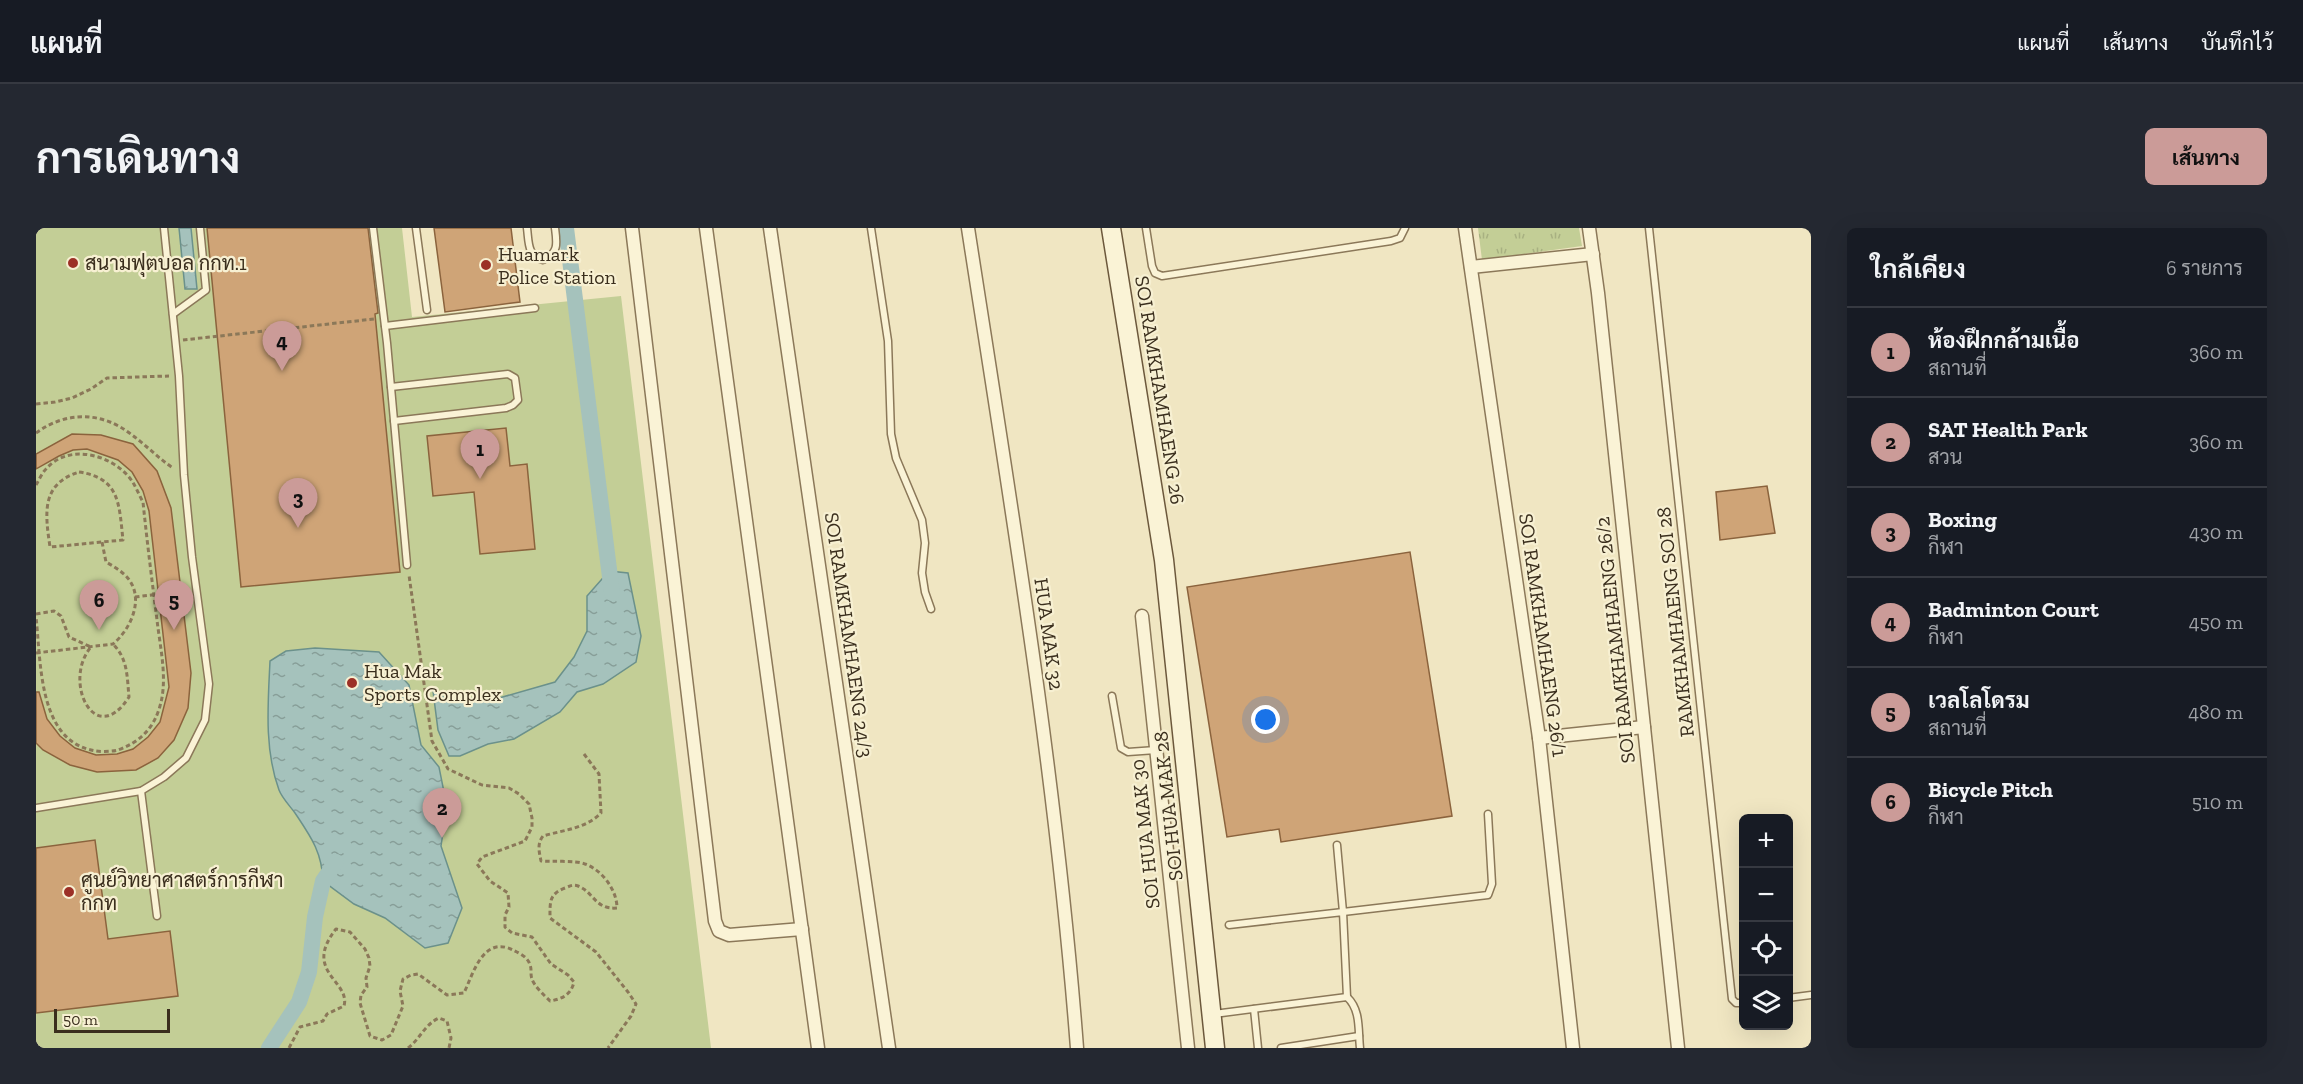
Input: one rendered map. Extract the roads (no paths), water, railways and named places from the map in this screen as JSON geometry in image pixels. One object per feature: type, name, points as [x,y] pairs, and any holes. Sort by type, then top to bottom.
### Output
[{"type":"street","points":[[632,228],[715,921],[719,931],[729,935],[802,929]]},
{"type":"street","points":[[706,228],[818,1048]]},
{"type":"street","name":"SOI RAMKHAMHAENG 24/3","points":[[770,228],[889,1048]]},
{"type":"street","name":"HUA MAK 32","points":[[968,228],[1037,678],[1072,982],[1077,1048]]},
{"type":"street","name":"SOI RAMKHAMHAENG 26","points":[[1111,228],[1164,560]]},
{"type":"street","name":"SOI RAMKHAMHAENG 26/1","points":[[1465,228],[1539,738],[1573,1048]]},
{"type":"street","name":"SOI RAMKHAMHAENG 26/2","points":[[1589,228],[1678,1048]]},
{"type":"street","points":[[1471,267],[1593,254]]},
{"type":"street","name":"SOI HUA MAK 28","points":[[1164,560],[1215,1048]]},
{"type":"street","name":"SOI HUA MAK 30","points":[[1143,616],[1188,1048]]},
{"type":"street","points":[[1539,738],[1644,727]]},
{"type":"lane","points":[[36,808],[141,791],[164,777],[186,758],[205,720],[209,684],[192,557],[184,475],[176,340],[164,228]]},
{"type":"lane","points":[[173,314],[206,290],[200,228]]},
{"type":"lane","points":[[373,228],[391,387],[407,565]]},
{"type":"lane","points":[[416,228],[427,309]]},
{"type":"lane","points":[[527,228],[529,250],[534,257],[543,260],[552,256],[557,248],[555,228]]},
{"type":"lane","points":[[871,228],[888,341],[891,434],[896,458],[922,520],[925,543],[922,573],[931,609]]},
{"type":"lane","points":[[1146,228],[1152,266],[1155,273],[1162,276],[1391,242],[1400,238],[1405,228]]},
{"type":"lane","name":"RAMKHAMHAENG SOI 28","points":[[1649,228],[1732,999],[1739,1003]]},
{"type":"lane","points":[[384,322],[535,309]]},
{"type":"lane","points":[[391,387],[508,374],[515,378],[518,384],[518,400],[506,408],[394,421]]},
{"type":"lane","points":[[1112,696],[1121,748],[1128,752],[1156,750]]},
{"type":"lane","points":[[141,791],[158,916]]},
{"type":"lane","points":[[1229,925],[1488,895],[1492,884],[1488,814]]},
{"type":"lane","points":[[1337,845],[1347,997],[1353,1003],[1357,1013],[1360,1048]]},
{"type":"lane","points":[[1793,997],[1811,995]]},
{"type":"lane","points":[[1212,1014],[1347,997]]},
{"type":"lane","points":[[1254,1009],[1258,1048]]},
{"type":"lane","points":[[1281,1048],[1359,1036]]},
{"type":"water","points":[[179,228],[191,228],[197,289],[185,289]]},
{"type":"water","points":[[609,571],[628,573],[641,636],[636,662],[603,684],[577,692],[560,712],[514,739],[488,744],[460,756],[449,756],[438,730],[433,691],[446,698],[499,698],[555,682],[574,657],[587,631],[587,596]]},
{"type":"water","points":[[315,648],[379,652],[409,685],[421,745],[439,767],[447,807],[441,846],[462,908],[448,943],[425,948],[385,918],[354,904],[323,881],[315,845],[280,793],[269,743],[270,661],[286,651]]},
{"type":"waterway","points":[[566,228],[612,593]]},
{"type":"waterway","points":[[269,1048],[299,1002],[309,972],[315,917],[323,881],[336,862]]},
{"type":"place","name":"สนามฟุตบอล กกท.1","points":[[73,263]]},
{"type":"place","name":"Huamark Police Station","points":[[486,265]]},
{"type":"place","name":"Badminton Court","points":[[282,371]]},
{"type":"place","name":"ห้องฝึกกล้ามเนื้อ","points":[[480,479]]},
{"type":"place","name":"Boxing","points":[[298,528]]},
{"type":"place","name":"Bicycle Pitch","points":[[99,630]]},
{"type":"place","name":"เวลโลโดรม","points":[[174,630]]},
{"type":"place","name":"Hua Mak Sports Complex","points":[[352,683]]},
{"type":"place","name":"SAT Health Park","points":[[442,838]]},
{"type":"place","name":"ศูนย์วิทยาศาสตร์การกีฬา กกท","points":[[69,892]]}]
